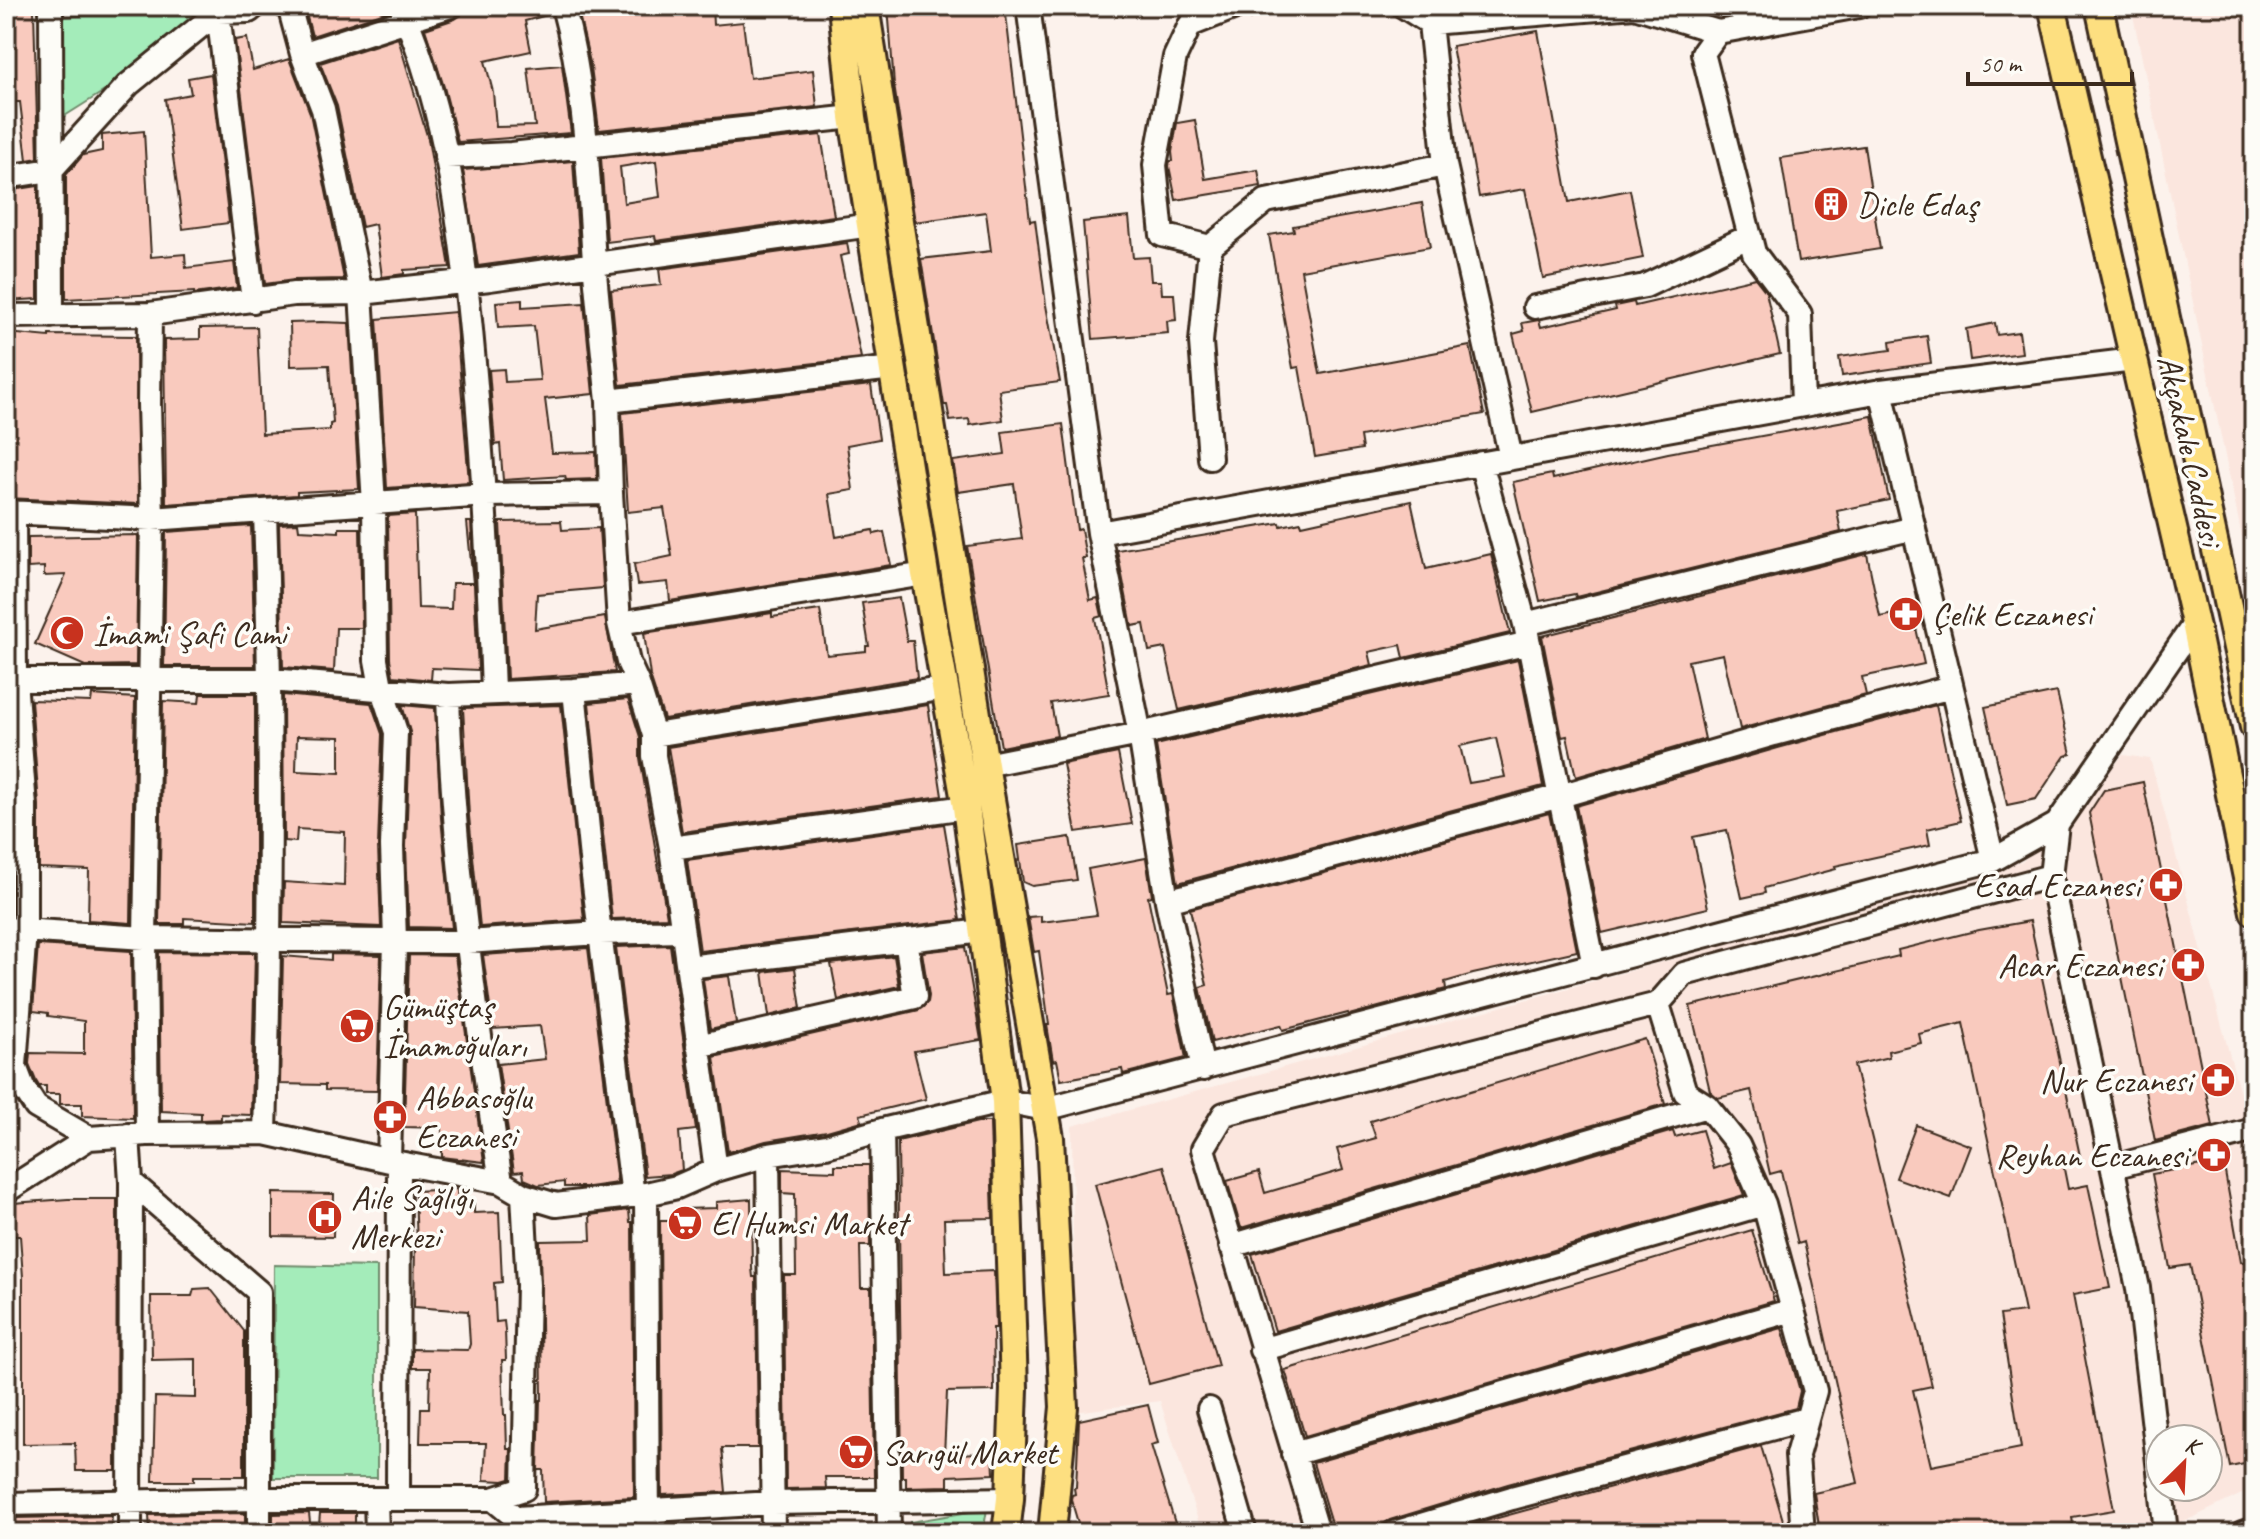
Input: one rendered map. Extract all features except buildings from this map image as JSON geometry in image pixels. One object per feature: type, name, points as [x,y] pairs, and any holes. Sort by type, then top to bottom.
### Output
[{"type":"main road","points":[[842,6],[853,117],[925,574],[966,807],[1005,1101],[1014,1389],[1006,1533]]},
{"type":"main road","points":[[865,6],[985,765],[1050,1138],[1064,1407],[1052,1533]]},
{"type":"main road","name":"Akçakale Caddesi","points":[[2052,6],[2195,623],[2254,912]]},
{"type":"main road","name":"Akçakale Caddesi","points":[[2099,6],[2254,727]]},
{"type":"street","points":[[51,6],[52,316]]},
{"type":"street","points":[[6,177],[51,170],[128,85],[218,12],[249,11],[255,6]]},
{"type":"street","points":[[289,6],[302,54],[323,109],[361,293],[374,504],[376,660],[381,687],[396,732],[392,846],[394,1162],[387,1499],[377,1533]]},
{"type":"street","points":[[302,54],[404,13],[450,6]]},
{"type":"street","points":[[563,6],[572,41],[588,145],[594,263],[608,401],[619,623],[628,662],[654,735],[654,756],[671,848],[716,1170]]},
{"type":"street","points":[[1028,6],[1099,533],[1140,734],[1167,901],[1203,1069]]},
{"type":"street","points":[[1210,247],[1162,235],[1155,165],[1175,57],[1190,25],[1238,6],[1246,6]]},
{"type":"street","points":[[1403,6],[1430,23],[1634,6],[1718,32],[1859,6]]},
{"type":"street","points":[[218,12],[253,301]]},
{"type":"street","points":[[404,13],[421,54],[446,157],[467,280],[486,495],[493,691]]},
{"type":"street","points":[[1430,23],[1445,165],[1511,458]]},
{"type":"street","points":[[1718,32],[1703,53],[1754,253],[1800,314],[1803,405]]},
{"type":"street","points":[[446,157],[511,154],[853,117]]},
{"type":"street","points":[[1210,458],[1201,342],[1210,247],[1266,201],[1445,165]]},
{"type":"street","points":[[6,316],[150,314],[294,294],[361,293],[871,225]]},
{"type":"street","points":[[1535,307],[1645,286],[1750,236]]},
{"type":"street","points":[[130,1533],[131,1182],[138,1134],[151,678],[150,314]]},
{"type":"street","points":[[1099,533],[1881,391],[2134,360]]},
{"type":"street","points":[[608,401],[893,368]]},
{"type":"street","points":[[1881,391],[1993,860]]},
{"type":"street","points":[[1481,463],[1527,634],[1594,966]]},
{"type":"street","points":[[89,1138],[36,1107],[23,1087],[15,1066],[15,930],[25,806],[11,680],[10,512],[152,519],[486,495],[611,493]]},
{"type":"street","points":[[265,512],[271,680],[271,938],[265,1133]]},
{"type":"street","points":[[985,765],[1140,734],[1527,634],[1914,528]]},
{"type":"street","points":[[619,623],[925,574]]},
{"type":"street","points":[[6,1191],[89,1138],[138,1134],[265,1133],[501,1182],[523,1195],[556,1205],[677,1187],[716,1170],[768,1155],[826,1146],[1005,1101],[1045,1109],[1203,1069],[1993,860],[2057,824],[2195,623]]},
{"type":"street","points":[[11,680],[271,680],[448,695],[638,684]]},
{"type":"street","points":[[1167,901],[1951,687]]},
{"type":"street","points":[[654,735],[946,688]]},
{"type":"street","points":[[574,690],[600,933],[639,1195],[648,1522]]},
{"type":"street","points":[[448,695],[451,784],[467,942],[501,1182]]},
{"type":"street","points":[[671,848],[966,807]]},
{"type":"street","points":[[2057,824],[2051,876],[2138,1288],[2153,1423]]},
{"type":"street","points":[[1318,1533],[1203,1149],[1224,1114],[1658,1004],[1684,974],[2051,876]]},
{"type":"street","points":[[15,930],[145,938],[467,942],[681,931]]},
{"type":"street","points":[[688,967],[982,931]]},
{"type":"street","points":[[698,1046],[915,997],[906,940]]},
{"type":"street","points":[[1658,1004],[1685,1092],[1707,1106],[1738,1145],[1764,1204],[1815,1391],[1797,1455],[1803,1533]]},
{"type":"street","points":[[1231,1246],[1707,1106]]},
{"type":"street","points":[[882,1130],[889,1533]]},
{"type":"street","points":[[2113,1167],[2254,1130]]},
{"type":"street","points":[[768,1155],[773,1533]]},
{"type":"street","points":[[131,1182],[259,1292],[259,1533]]},
{"type":"street","points":[[6,1504],[259,1499],[493,1499],[524,1489],[528,1285],[523,1195]]},
{"type":"street","points":[[1261,1350],[1764,1204]]},
{"type":"street","points":[[1293,1454],[1793,1310]]},
{"type":"street","points":[[1209,1409],[1245,1533]]},
{"type":"street","points":[[1394,1533],[1807,1419]]},
{"type":"street","points":[[493,1499],[516,1526],[648,1522],[773,1503],[1010,1499]]},
{"type":"street","points":[[2163,1503],[2166,1533]]},
{"type":"street","points":[[2242,1533],[2254,1529]]},
{"type":"shaded area","points":[[2131,6],[2254,6],[2254,594]]},
{"type":"shaded area","points":[[2123,755],[2150,759],[2254,1145],[2254,1488],[2224,1503],[2224,1423],[2144,1423],[2144,1503],[2223,1503],[2192,1518],[2146,1533],[1202,1533],[1160,1401],[1075,1412],[1072,1126],[2022,862],[2085,801]]},
{"type":"green space","points":[[192,6],[200,15],[163,54],[60,119],[64,17]]},
{"type":"green space","points":[[274,1265],[377,1267],[377,1478],[273,1478]]},
{"type":"green space","points":[[987,1509],[983,1533],[910,1533],[910,1522]]},
{"type":"place","name":"Dicle Edaş","points":[[1831,204]]},
{"type":"place","name":"Çelik Eczanesi","points":[[1906,614]]},
{"type":"place","name":"İmami Şafi Cami","points":[[67,633]]},
{"type":"place","name":"Esad Eczanesi","points":[[2166,885]]},
{"type":"place","name":"Acar Eczanesi","points":[[2188,965]]},
{"type":"place","name":"Gümüştaş İmamoğuları","points":[[357,1026]]},
{"type":"place","name":"Nur Eczanesi","points":[[2218,1080]]},
{"type":"place","name":"Abbasoğlu Eczanesi","points":[[390,1117]]},
{"type":"place","name":"Reyhan Eczanesi","points":[[2214,1155]]},
{"type":"place","name":"Aile Sağlığı Merkezi","points":[[325,1217]]},
{"type":"place","name":"El Humsi Market","points":[[685,1223]]},
{"type":"place","name":"Sarıgül Market","points":[[856,1452]]}]
